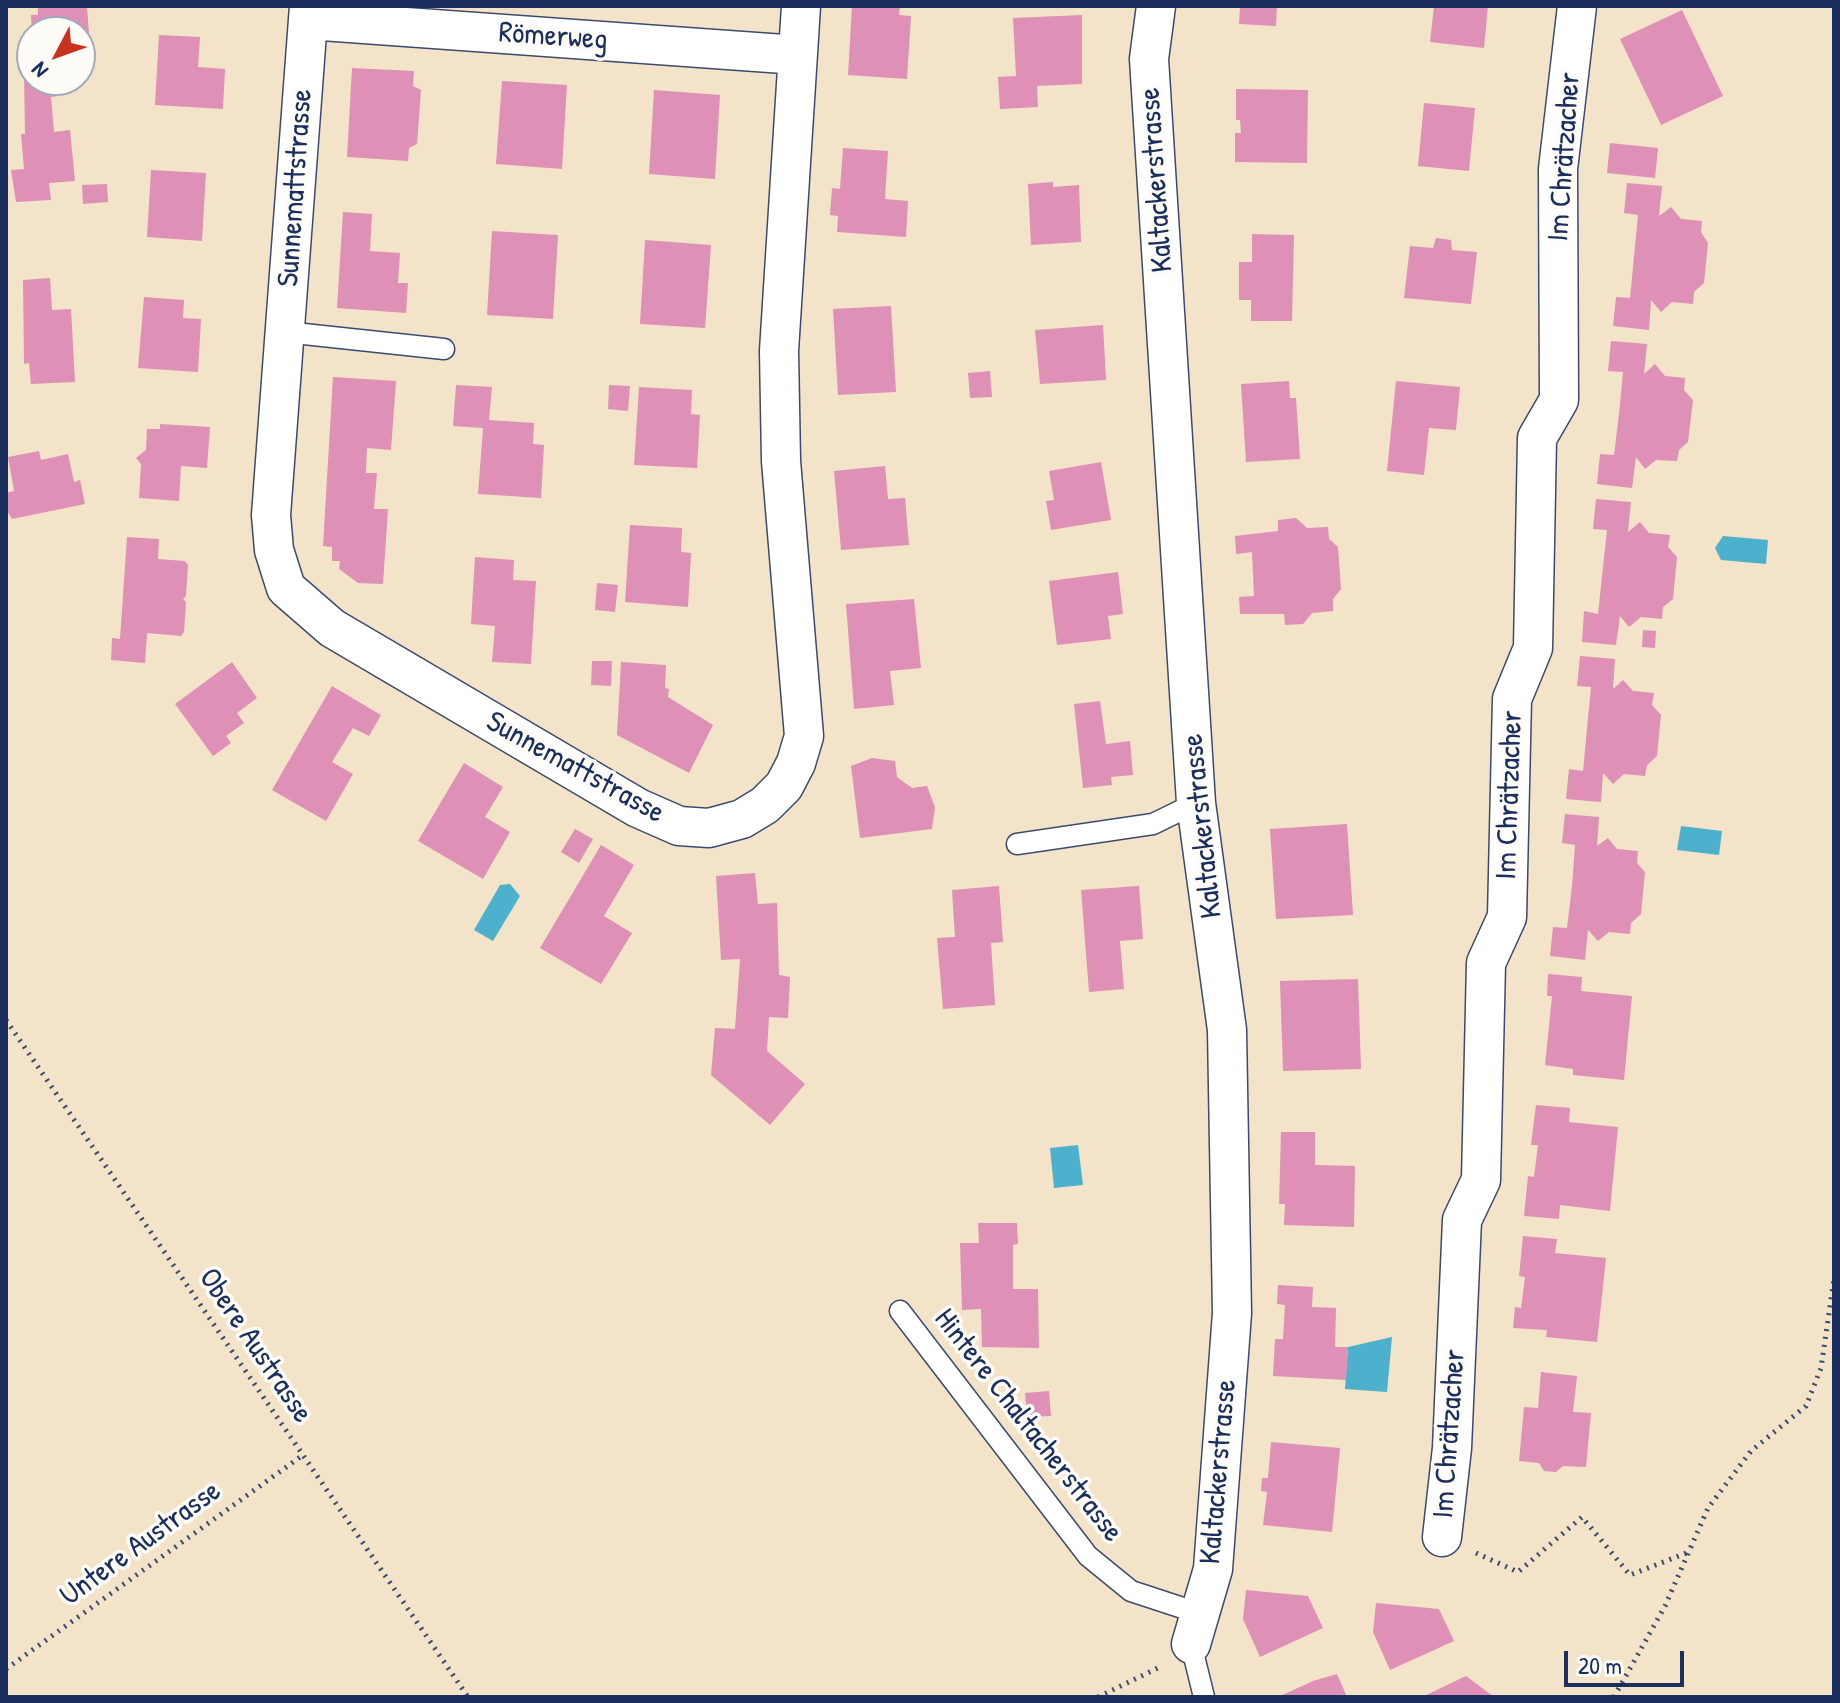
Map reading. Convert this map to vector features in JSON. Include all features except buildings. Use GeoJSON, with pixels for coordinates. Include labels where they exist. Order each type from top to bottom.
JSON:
{"type":"FeatureCollection","features":[{"type":"Feature","properties":{"kind":"street","name":"Sunnemattstrasse"},"geometry":{"type":"LineString","coordinates":[[309,13],[271,515],[278,562],[286,588],[332,628],[638,808],[679,826],[709,828],[742,819],[765,805],[784,786],[796,763],[804,736],[781,461],[779,351],[801,6]]}},
{"type":"Feature","properties":{"kind":"street","name":"Kaltackerstrasse"},"geometry":{"type":"LineString","coordinates":[[1156,6],[1149,59],[1196,803],[1227,1030],[1232,1313],[1213,1569],[1194,1628]]}},
{"type":"Feature","properties":{"kind":"street","name":"Im Chrätzacher"},"geometry":{"type":"LineString","coordinates":[[1442,1537],[1452,1448],[1462,1220],[1481,1180],[1486,963],[1507,917],[1512,699],[1533,648],[1537,438],[1559,400],[1558,169],[1577,6]]}},
{"type":"Feature","properties":{"kind":"street","name":"Römerweg"},"geometry":{"type":"LineString","coordinates":[[309,13],[798,55]]}},
{"type":"Feature","properties":{"kind":"lane"},"geometry":{"type":"LineString","coordinates":[[285,332],[444,349]]}},
{"type":"Feature","properties":{"kind":"lane"},"geometry":{"type":"LineString","coordinates":[[1017,844],[1153,824],[1196,803]]}},
{"type":"Feature","properties":{"kind":"lane","name":"Hintere Chaltacherstrasse"},"geometry":{"type":"LineString","coordinates":[[900,1311],[1088,1556],[1131,1591],[1194,1628]]}},
{"type":"Feature","properties":{"kind":"lane"},"geometry":{"type":"LineString","coordinates":[[1194,1628],[1204,1697]]}},
{"type":"Feature","properties":{"kind":"path","name":"Obere Austrasse"},"geometry":{"type":"LineString","coordinates":[[6,1020],[468,1697]]}},
{"type":"Feature","properties":{"kind":"path"},"geometry":{"type":"LineString","coordinates":[[1614,1697],[1665,1606],[1708,1508],[1751,1451],[1806,1406],[1821,1368],[1834,1279]]}},
{"type":"Feature","properties":{"kind":"path","name":"Untere Austrasse"},"geometry":{"type":"LineString","coordinates":[[6,1669],[303,1455]]}},
{"type":"Feature","properties":{"kind":"path"},"geometry":{"type":"LineString","coordinates":[[1442,1537],[1518,1572],[1582,1517],[1630,1575],[1689,1552]]}},
{"type":"Feature","properties":{"kind":"path"},"geometry":{"type":"LineString","coordinates":[[1098,1697],[1159,1668],[1194,1628]]}},
{"type":"Feature","properties":{"kind":"water"},"geometry":{"type":"Polygon","coordinates":[[[1723,536],[1768,540],[1766,564],[1721,560],[1715,548],[1723,536]]]}},
{"type":"Feature","properties":{"kind":"water"},"geometry":{"type":"Polygon","coordinates":[[[1681,826],[1722,831],[1719,855],[1677,850],[1681,826]]]}},
{"type":"Feature","properties":{"kind":"water"},"geometry":{"type":"Polygon","coordinates":[[[510,884],[520,896],[493,941],[474,930],[500,885],[510,884]]]}},
{"type":"Feature","properties":{"kind":"water"},"geometry":{"type":"Polygon","coordinates":[[[1078,1145],[1083,1185],[1054,1188],[1050,1148],[1078,1145]]]}},
{"type":"Feature","properties":{"kind":"water"},"geometry":{"type":"Polygon","coordinates":[[[1392,1337],[1387,1392],[1345,1389],[1348,1347],[1392,1337]]]}}]}
